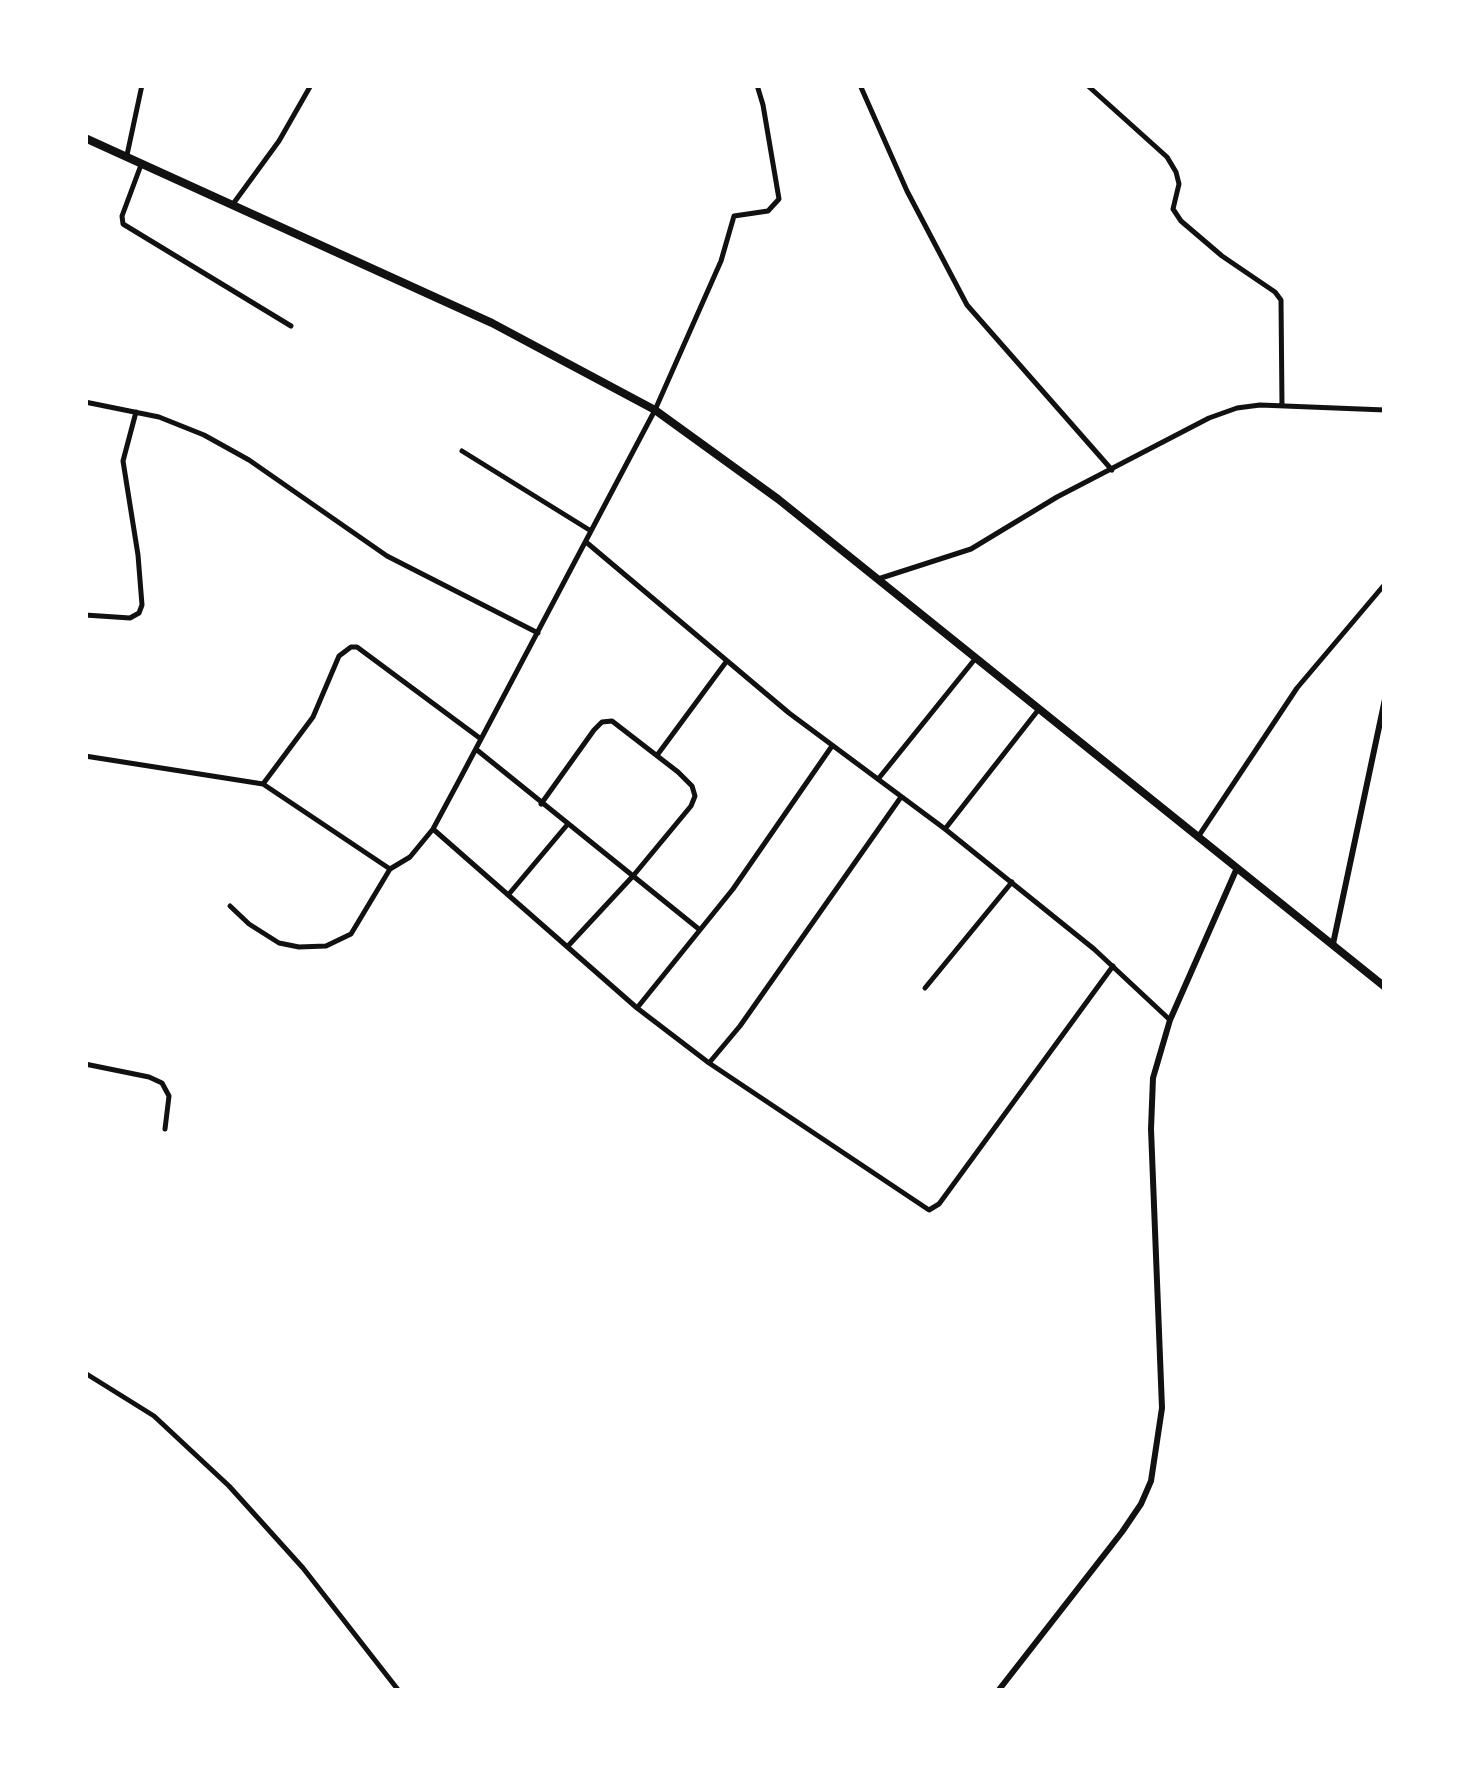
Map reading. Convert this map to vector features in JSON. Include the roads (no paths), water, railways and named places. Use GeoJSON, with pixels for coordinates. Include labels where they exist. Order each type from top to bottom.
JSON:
{"type":"FeatureCollection","features":[{"type":"Feature","properties":{"kind":"main road"},"geometry":{"type":"LineString","coordinates":[[85,138],[524,339],[656,410],[739,468],[1385,987]]}},
{"type":"Feature","properties":{"kind":"street"},"geometry":{"type":"LineString","coordinates":[[127,155],[142,85]]}},
{"type":"Feature","properties":{"kind":"street"},"geometry":{"type":"LineString","coordinates":[[233,204],[278,141],[311,85]]}},
{"type":"Feature","properties":{"kind":"street"},"geometry":{"type":"LineString","coordinates":[[230,906],[279,943],[326,946],[351,934],[390,869],[410,856],[432,828],[656,410],[721,261],[734,216],[768,211],[779,199],[764,105],[757,85]]}},
{"type":"Feature","properties":{"kind":"street"},"geometry":{"type":"LineString","coordinates":[[860,85],[908,191],[967,305],[1112,470]]}},
{"type":"Feature","properties":{"kind":"street"},"geometry":{"type":"LineString","coordinates":[[1088,85],[1167,157],[1179,184],[1173,210],[1181,221],[1281,300],[1282,406]]}},
{"type":"Feature","properties":{"kind":"street"},"geometry":{"type":"LineString","coordinates":[[142,162],[122,224],[292,326]]}},
{"type":"Feature","properties":{"kind":"street"},"geometry":{"type":"LineString","coordinates":[[85,402],[159,417],[204,434],[249,460],[387,556],[538,633]]}},
{"type":"Feature","properties":{"kind":"street"},"geometry":{"type":"LineString","coordinates":[[878,579],[970,548],[1209,418],[1237,408],[1385,410]]}},
{"type":"Feature","properties":{"kind":"street"},"geometry":{"type":"LineString","coordinates":[[85,615],[130,618],[142,605],[123,461],[136,412]]}},
{"type":"Feature","properties":{"kind":"street"},"geometry":{"type":"LineString","coordinates":[[462,451],[590,531]]}},
{"type":"Feature","properties":{"kind":"street"},"geometry":{"type":"LineString","coordinates":[[586,542],[726,662],[1012,882],[1113,966],[1170,1020]]}},
{"type":"Feature","properties":{"kind":"street"},"geometry":{"type":"LineString","coordinates":[[1198,837],[1297,688],[1385,584]]}},
{"type":"Feature","properties":{"kind":"street"},"geometry":{"type":"LineString","coordinates":[[263,784],[313,718],[339,656],[351,646],[357,646],[481,738]]}},
{"type":"Feature","properties":{"kind":"street"},"geometry":{"type":"LineString","coordinates":[[879,778],[975,659]]}},
{"type":"Feature","properties":{"kind":"street"},"geometry":{"type":"LineString","coordinates":[[658,754],[726,662]]}},
{"type":"Feature","properties":{"kind":"street"},"geometry":{"type":"LineString","coordinates":[[1333,944],[1385,699]]}},
{"type":"Feature","properties":{"kind":"street"},"geometry":{"type":"LineString","coordinates":[[945,829],[1038,709]]}},
{"type":"Feature","properties":{"kind":"street"},"geometry":{"type":"LineString","coordinates":[[541,804],[602,722],[612,721],[658,754],[692,786],[694,796],[692,806],[634,876],[568,946]]}},
{"type":"Feature","properties":{"kind":"street"},"geometry":{"type":"LineString","coordinates":[[637,1008],[758,855],[832,746]]}},
{"type":"Feature","properties":{"kind":"street"},"geometry":{"type":"LineString","coordinates":[[476,749],[700,930]]}},
{"type":"Feature","properties":{"kind":"street"},"geometry":{"type":"LineString","coordinates":[[85,756],[263,784],[390,869]]}},
{"type":"Feature","properties":{"kind":"street"},"geometry":{"type":"LineString","coordinates":[[709,1063],[740,1026],[901,797]]}},
{"type":"Feature","properties":{"kind":"street"},"geometry":{"type":"LineString","coordinates":[[509,894],[568,825]]}},
{"type":"Feature","properties":{"kind":"street"},"geometry":{"type":"LineString","coordinates":[[432,828],[637,1008],[709,1063],[929,1210],[940,1204],[1113,966]]}},
{"type":"Feature","properties":{"kind":"street"},"geometry":{"type":"LineString","coordinates":[[998,1691],[1122,1532],[1142,1504],[1151,1481],[1162,1408],[1151,1103],[1154,1078],[1170,1020],[1237,868]]}},
{"type":"Feature","properties":{"kind":"street"},"geometry":{"type":"LineString","coordinates":[[926,988],[1012,882]]}},
{"type":"Feature","properties":{"kind":"street"},"geometry":{"type":"LineString","coordinates":[[85,1064],[162,1083],[169,1096],[165,1130]]}},
{"type":"Feature","properties":{"kind":"street"},"geometry":{"type":"LineString","coordinates":[[85,1373],[154,1416],[229,1486],[303,1568],[399,1691]]}}]}
